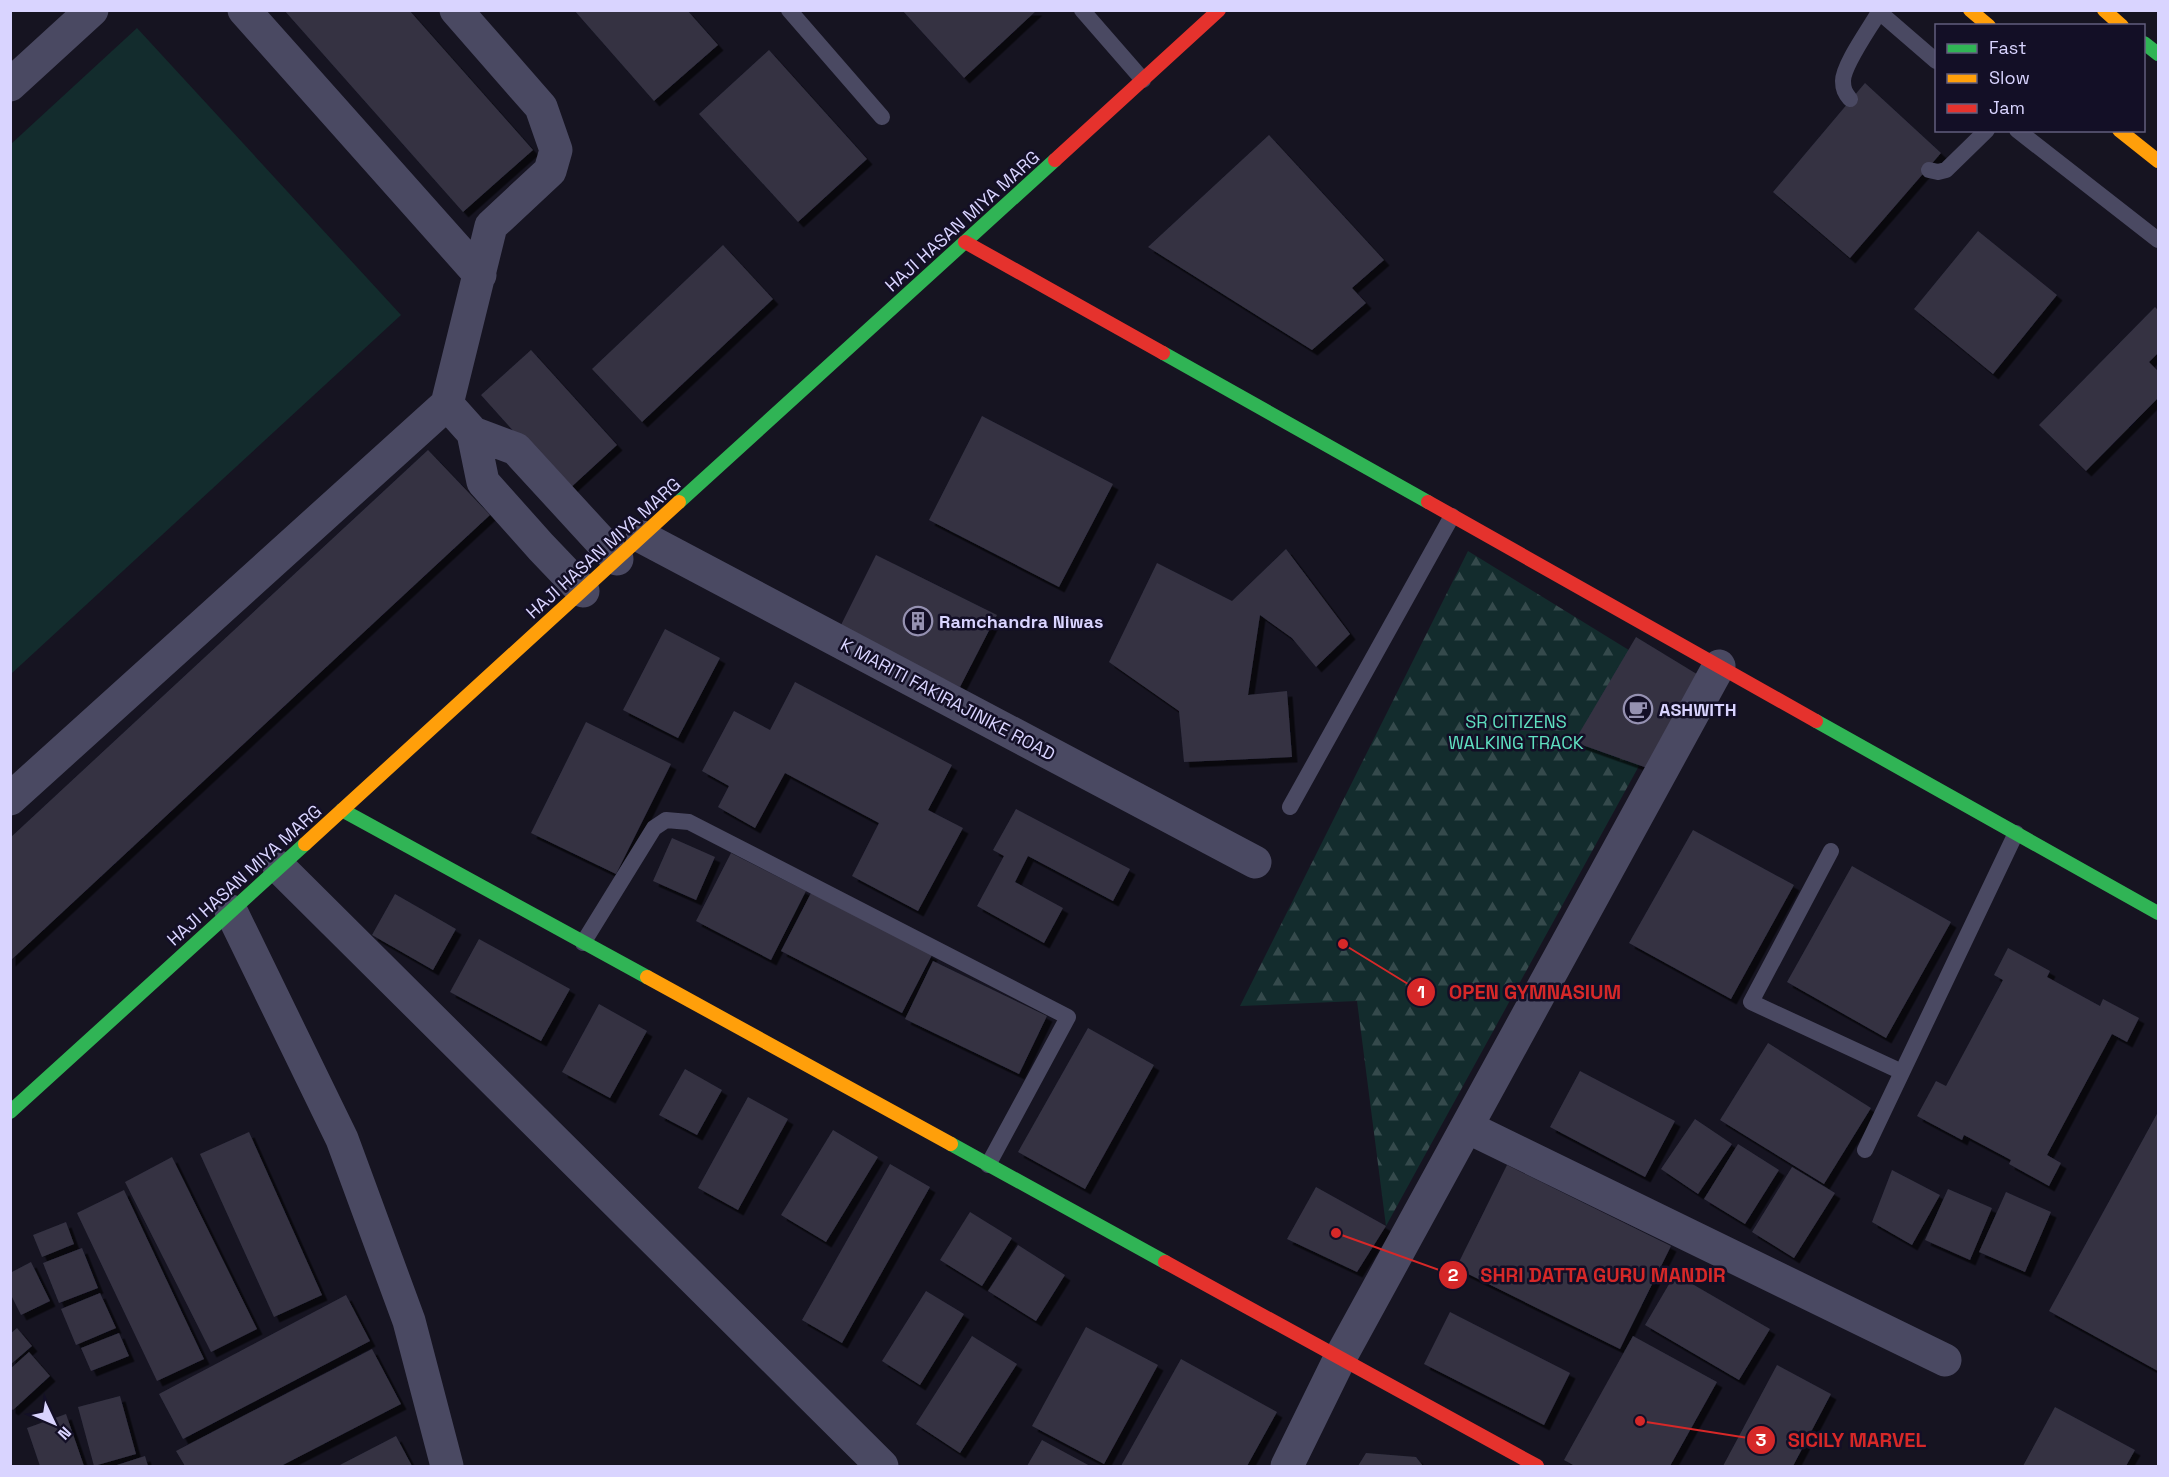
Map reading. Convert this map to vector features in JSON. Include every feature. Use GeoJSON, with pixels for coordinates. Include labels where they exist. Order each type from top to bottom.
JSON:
{"type":"FeatureCollection","features":[{"type":"Feature","properties":{"kind":"street"},"geometry":{"type":"LineString","coordinates":[[10,84],[92,10]]}},
{"type":"Feature","properties":{"kind":"street"},"geometry":{"type":"LineString","coordinates":[[244,10],[480,275]]}},
{"type":"Feature","properties":{"kind":"street"},"geometry":{"type":"LineString","coordinates":[[10,799],[447,405],[491,226],[550,171],[555,150],[541,107],[456,10]]}},
{"type":"Feature","properties":{"kind":"street","name":"HAJI HASAN MIYA MARG"},"geometry":{"type":"LineString","coordinates":[[10,1112],[1219,10]]}},
{"type":"Feature","properties":{"kind":"street"},"geometry":{"type":"LineString","coordinates":[[1970,10],[1987,24]]}},
{"type":"Feature","properties":{"kind":"street"},"geometry":{"type":"LineString","coordinates":[[2104,10],[2120,24]]}},
{"type":"Feature","properties":{"kind":"street"},"geometry":{"type":"LineString","coordinates":[[2145,44],[2158,54]]}},
{"type":"Feature","properties":{"kind":"street"},"geometry":{"type":"LineString","coordinates":[[2122,132],[2158,161]]}},
{"type":"Feature","properties":{"kind":"street"},"geometry":{"type":"LineString","coordinates":[[965,242],[2158,913]]}},
{"type":"Feature","properties":{"kind":"street"},"geometry":{"type":"LineString","coordinates":[[447,405],[473,433],[516,449],[617,559]]}},
{"type":"Feature","properties":{"kind":"street"},"geometry":{"type":"LineString","coordinates":[[473,433],[483,482],[583,591]]}},
{"type":"Feature","properties":{"kind":"street","name":"K MARITI FAKIRAJINIKE ROAD"},"geometry":{"type":"LineString","coordinates":[[642,537],[1255,862]]}},
{"type":"Feature","properties":{"kind":"street"},"geometry":{"type":"LineString","coordinates":[[1287,1467],[1340,1358],[1719,666]]}},
{"type":"Feature","properties":{"kind":"street"},"geometry":{"type":"LineString","coordinates":[[342,810],[1537,1467]]}},
{"type":"Feature","properties":{"kind":"street"},"geometry":{"type":"LineString","coordinates":[[279,867],[882,1467]]}},
{"type":"Feature","properties":{"kind":"street"},"geometry":{"type":"LineString","coordinates":[[231,911],[342,1139],[409,1321],[447,1467]]}},
{"type":"Feature","properties":{"kind":"street"},"geometry":{"type":"LineString","coordinates":[[1467,1127],[1945,1360]]}},
{"type":"Feature","properties":{"kind":"lane"},"geometry":{"type":"LineString","coordinates":[[789,10],[882,117]]}},
{"type":"Feature","properties":{"kind":"lane"},"geometry":{"type":"LineString","coordinates":[[1082,10],[1143,80]]}},
{"type":"Feature","properties":{"kind":"lane"},"geometry":{"type":"LineString","coordinates":[[1850,99],[1844,91],[1843,79],[1848,65],[1878,11],[1935,61]]}},
{"type":"Feature","properties":{"kind":"lane"},"geometry":{"type":"LineString","coordinates":[[1929,170],[1938,172],[1946,170],[1985,132]]}},
{"type":"Feature","properties":{"kind":"lane"},"geometry":{"type":"LineString","coordinates":[[2020,132],[2158,240]]}},
{"type":"Feature","properties":{"kind":"lane"},"geometry":{"type":"LineString","coordinates":[[1290,807],[1452,516]]}},
{"type":"Feature","properties":{"kind":"lane"},"geometry":{"type":"LineString","coordinates":[[583,943],[654,828],[666,820],[689,822],[1068,1017],[988,1165]]}},
{"type":"Feature","properties":{"kind":"lane"},"geometry":{"type":"LineString","coordinates":[[1865,1150],[2016,833]]}},
{"type":"Feature","properties":{"kind":"lane"},"geometry":{"type":"LineString","coordinates":[[1831,850],[1751,1002],[1902,1072]]}},
{"type":"Feature","properties":{"kind":"green space"},"geometry":{"type":"Polygon","coordinates":[[[137,28],[401,315],[11,674],[11,144],[137,28]]]}},
{"type":"Feature","properties":{"kind":"green space","name":"SR CITIZENS WALKING TRACK"},"geometry":{"type":"Polygon","coordinates":[[[1468,551],[1684,684],[1386,1226],[1357,1001],[1240,1006],[1468,551]]]}},
{"type":"Feature","properties":{"kind":"building"},"geometry":{"type":"Polygon","coordinates":[[[284,10],[409,10],[533,150],[463,212],[284,10]]]}},
{"type":"Feature","properties":{"kind":"building"},"geometry":{"type":"Polygon","coordinates":[[[574,10],[687,10],[718,45],[654,101],[574,10]]]}},
{"type":"Feature","properties":{"kind":"building"},"geometry":{"type":"Polygon","coordinates":[[[902,10],[1037,10],[964,78],[902,10]]]}},
{"type":"Feature","properties":{"kind":"building"},"geometry":{"type":"Polygon","coordinates":[[[769,50],[867,159],[798,222],[699,114],[769,50]]]}},
{"type":"Feature","properties":{"kind":"building"},"geometry":{"type":"Polygon","coordinates":[[[1865,83],[1941,153],[1850,258],[1773,192],[1865,83]]]}},
{"type":"Feature","properties":{"kind":"building"},"geometry":{"type":"Polygon","coordinates":[[[1269,135],[1384,260],[1352,288],[1366,303],[1312,350],[1148,247],[1269,135]]]}},
{"type":"Feature","properties":{"kind":"building"},"geometry":{"type":"Polygon","coordinates":[[[1978,231],[2057,295],[1993,374],[1914,309],[1978,231]]]}},
{"type":"Feature","properties":{"kind":"building"},"geometry":{"type":"Polygon","coordinates":[[[723,245],[773,299],[642,422],[592,369],[723,245]]]}},
{"type":"Feature","properties":{"kind":"building"},"geometry":{"type":"Polygon","coordinates":[[[2155,307],[2158,310],[2158,353],[2149,362],[2158,371],[2158,398],[2086,471],[2039,425],[2155,307]]]}},
{"type":"Feature","properties":{"kind":"building"},"geometry":{"type":"Polygon","coordinates":[[[531,350],[617,445],[567,491],[481,395],[531,350]]]}},
{"type":"Feature","properties":{"kind":"building"},"geometry":{"type":"Polygon","coordinates":[[[982,416],[1113,484],[1059,587],[929,520],[982,416]]]}},
{"type":"Feature","properties":{"kind":"building"},"geometry":{"type":"Polygon","coordinates":[[[428,450],[490,515],[10,961],[10,838],[428,450]]]}},
{"type":"Feature","properties":{"kind":"building"},"geometry":{"type":"Polygon","coordinates":[[[1286,549],[1350,634],[1316,667],[1292,638],[1260,615],[1248,695],[1287,691],[1292,757],[1184,762],[1179,711],[1109,662],[1157,563],[1232,601],[1286,549]]]}},
{"type":"Feature","properties":{"kind":"building","name":"Ramchandra Niwas"},"geometry":{"type":"Polygon","coordinates":[[[876,555],[997,615],[960,687],[840,627],[876,555]]]}},
{"type":"Feature","properties":{"kind":"building"},"geometry":{"type":"Polygon","coordinates":[[[665,629],[720,658],[678,738],[623,710],[665,629]]]}},
{"type":"Feature","properties":{"kind":"building","name":"ASHWITH"},"geometry":{"type":"Polygon","coordinates":[[[1636,637],[1700,676],[1650,769],[1574,742],[1636,637]]]}},
{"type":"Feature","properties":{"kind":"building"},"geometry":{"type":"Polygon","coordinates":[[[795,682],[952,765],[928,810],[963,828],[918,911],[852,876],[879,823],[785,773],[755,828],[718,807],[729,786],[702,771],[734,711],[770,730],[795,682]]]}},
{"type":"Feature","properties":{"kind":"building"},"geometry":{"type":"Polygon","coordinates":[[[586,722],[671,764],[616,874],[531,833],[586,722]]]}},
{"type":"Feature","properties":{"kind":"building"},"geometry":{"type":"Polygon","coordinates":[[[1016,809],[1130,869],[1113,901],[1028,856],[1015,882],[1063,908],[1044,943],[977,906],[1004,856],[993,850],[1016,809]]]}},
{"type":"Feature","properties":{"kind":"building"},"geometry":{"type":"Polygon","coordinates":[[[1693,830],[1794,885],[1731,999],[1629,943],[1693,830]]]}},
{"type":"Feature","properties":{"kind":"building"},"geometry":{"type":"Polygon","coordinates":[[[672,838],[715,857],[696,900],[653,881],[672,838]]]}},
{"type":"Feature","properties":{"kind":"building"},"geometry":{"type":"Polygon","coordinates":[[[731,853],[806,891],[771,960],[696,921],[731,853]]]}},
{"type":"Feature","properties":{"kind":"building"},"geometry":{"type":"Polygon","coordinates":[[[1852,866],[1951,922],[1886,1038],[1787,982],[1852,866]]]}},
{"type":"Feature","properties":{"kind":"building"},"geometry":{"type":"Polygon","coordinates":[[[811,893],[932,955],[902,1013],[781,951],[811,893]]]}},
{"type":"Feature","properties":{"kind":"building"},"geometry":{"type":"Polygon","coordinates":[[[395,894],[456,929],[433,970],[372,935],[395,894]]]}},
{"type":"Feature","properties":{"kind":"building"},"geometry":{"type":"Polygon","coordinates":[[[479,939],[570,989],[541,1041],[450,992],[479,939]]]}},
{"type":"Feature","properties":{"kind":"building"},"geometry":{"type":"Polygon","coordinates":[[[2008,948],[2050,971],[2047,977],[2100,1006],[2103,999],[2139,1018],[2127,1042],[2112,1034],[2047,1155],[2061,1163],[2049,1186],[2009,1164],[2011,1160],[1964,1135],[1962,1140],[1917,1116],[1936,1081],[1946,1086],[2003,980],[1994,975],[2008,948]]]}},
{"type":"Feature","properties":{"kind":"building"},"geometry":{"type":"Polygon","coordinates":[[[933,961],[1047,1016],[1019,1074],[905,1019],[933,961]]]}},
{"type":"Feature","properties":{"kind":"building"},"geometry":{"type":"Polygon","coordinates":[[[599,1004],[647,1031],[610,1098],[562,1072],[599,1004]]]}},
{"type":"Feature","properties":{"kind":"building"},"geometry":{"type":"Polygon","coordinates":[[[1088,1028],[1154,1065],[1085,1189],[1018,1152],[1088,1028]]]}},
{"type":"Feature","properties":{"kind":"building"},"geometry":{"type":"Polygon","coordinates":[[[1768,1043],[1871,1108],[1824,1184],[1720,1120],[1768,1043]]]}},
{"type":"Feature","properties":{"kind":"building"},"geometry":{"type":"Polygon","coordinates":[[[685,1069],[722,1090],[697,1135],[659,1115],[685,1069]]]}},
{"type":"Feature","properties":{"kind":"building"},"geometry":{"type":"Polygon","coordinates":[[[1580,1071],[1675,1121],[1645,1177],[1550,1127],[1580,1071]]]}},
{"type":"Feature","properties":{"kind":"building"},"geometry":{"type":"Polygon","coordinates":[[[748,1097],[788,1119],[738,1210],[698,1188],[748,1097]]]}},
{"type":"Feature","properties":{"kind":"building"},"geometry":{"type":"Polygon","coordinates":[[[2158,1112],[2158,1371],[2049,1311],[2158,1112]]]}},
{"type":"Feature","properties":{"kind":"building"},"geometry":{"type":"Polygon","coordinates":[[[1695,1119],[1732,1144],[1698,1194],[1661,1169],[1695,1119]]]}},
{"type":"Feature","properties":{"kind":"building"},"geometry":{"type":"Polygon","coordinates":[[[833,1130],[878,1157],[826,1242],[781,1215],[833,1130]]]}},
{"type":"Feature","properties":{"kind":"building"},"geometry":{"type":"Polygon","coordinates":[[[249,1132],[322,1295],[274,1317],[200,1154],[249,1132]]]}},
{"type":"Feature","properties":{"kind":"building"},"geometry":{"type":"Polygon","coordinates":[[[1738,1144],[1779,1170],[1745,1224],[1704,1199],[1738,1144]]]}},
{"type":"Feature","properties":{"kind":"building"},"geometry":{"type":"Polygon","coordinates":[[[172,1157],[257,1329],[211,1352],[125,1182],[172,1157]]]}},
{"type":"Feature","properties":{"kind":"building"},"geometry":{"type":"Polygon","coordinates":[[[890,1164],[930,1187],[842,1343],[802,1320],[890,1164]]]}},
{"type":"Feature","properties":{"kind":"building"},"geometry":{"type":"Polygon","coordinates":[[[1507,1165],[1671,1246],[1620,1349],[1456,1268],[1507,1165]]]}},
{"type":"Feature","properties":{"kind":"building"},"geometry":{"type":"Polygon","coordinates":[[[1792,1167],[1835,1193],[1794,1258],[1752,1232],[1792,1167]]]}},
{"type":"Feature","properties":{"kind":"building"},"geometry":{"type":"Polygon","coordinates":[[[1892,1170],[1940,1195],[1912,1245],[1872,1222],[1892,1170]]]}},
{"type":"Feature","properties":{"kind":"building"},"geometry":{"type":"Polygon","coordinates":[[[1316,1187],[1386,1226],[1357,1272],[1287,1239],[1316,1187]]]}},
{"type":"Feature","properties":{"kind":"building"},"geometry":{"type":"Polygon","coordinates":[[[1948,1189],[1992,1208],[1970,1260],[1925,1240],[1948,1189]]]}},
{"type":"Feature","properties":{"kind":"building"},"geometry":{"type":"Polygon","coordinates":[[[124,1190],[204,1359],[157,1381],[77,1213],[124,1190]]]}},
{"type":"Feature","properties":{"kind":"building"},"geometry":{"type":"Polygon","coordinates":[[[2006,1192],[2051,1212],[2025,1272],[1979,1252],[2006,1192]]]}},
{"type":"Feature","properties":{"kind":"building"},"geometry":{"type":"Polygon","coordinates":[[[970,1212],[1012,1238],[982,1286],[940,1260],[970,1212]]]}},
{"type":"Feature","properties":{"kind":"building"},"geometry":{"type":"Polygon","coordinates":[[[66,1222],[74,1244],[42,1257],[33,1235],[66,1222]]]}},
{"type":"Feature","properties":{"kind":"building"},"geometry":{"type":"Polygon","coordinates":[[[1018,1245],[1065,1275],[1036,1321],[988,1291],[1018,1245]]]}},
{"type":"Feature","properties":{"kind":"building"},"geometry":{"type":"Polygon","coordinates":[[[82,1248],[98,1288],[59,1303],[43,1263],[82,1248]]]}},
{"type":"Feature","properties":{"kind":"building"},"geometry":{"type":"Polygon","coordinates":[[[31,1262],[50,1301],[21,1315],[10,1293],[10,1273],[31,1262]]]}},
{"type":"Feature","properties":{"kind":"building"},"geometry":{"type":"Polygon","coordinates":[[[1675,1274],[1770,1329],[1739,1380],[1645,1325],[1675,1274]]]}},
{"type":"Feature","properties":{"kind":"building"},"geometry":{"type":"Polygon","coordinates":[[[926,1291],[964,1314],[920,1385],[882,1361],[926,1291]]]}},
{"type":"Feature","properties":{"kind":"building"},"geometry":{"type":"Polygon","coordinates":[[[100,1293],[116,1328],[76,1345],[61,1309],[100,1293]]]}},
{"type":"Feature","properties":{"kind":"building"},"geometry":{"type":"Polygon","coordinates":[[[346,1295],[370,1341],[183,1439],[159,1394],[346,1295]]]}},
{"type":"Feature","properties":{"kind":"building"},"geometry":{"type":"Polygon","coordinates":[[[1450,1312],[1570,1373],[1544,1425],[1424,1364],[1450,1312]]]}},
{"type":"Feature","properties":{"kind":"building"},"geometry":{"type":"Polygon","coordinates":[[[1086,1327],[1158,1365],[1104,1464],[1032,1426],[1086,1327]]]}},
{"type":"Feature","properties":{"kind":"building"},"geometry":{"type":"Polygon","coordinates":[[[17,1328],[32,1346],[10,1365],[10,1334],[17,1328]]]}},
{"type":"Feature","properties":{"kind":"building"},"geometry":{"type":"Polygon","coordinates":[[[119,1333],[129,1356],[91,1371],[81,1348],[119,1333]]]}},
{"type":"Feature","properties":{"kind":"building"},"geometry":{"type":"Polygon","coordinates":[[[972,1336],[1017,1364],[960,1453],[916,1424],[972,1336]]]}},
{"type":"Feature","properties":{"kind":"building"},"geometry":{"type":"Polygon","coordinates":[[[1633,1336],[1717,1382],[1670,1466],[1575,1466],[1564,1460],[1633,1336]]]}},
{"type":"Feature","properties":{"kind":"building"},"geometry":{"type":"Polygon","coordinates":[[[372,1349],[401,1404],[281,1466],[185,1466],[176,1451],[372,1349]]]}},
{"type":"Feature","properties":{"kind":"building"},"geometry":{"type":"Polygon","coordinates":[[[29,1352],[50,1376],[13,1410],[10,1408],[10,1369],[29,1352]]]}},
{"type":"Feature","properties":{"kind":"building"},"geometry":{"type":"Polygon","coordinates":[[[1181,1359],[1277,1412],[1247,1466],[1121,1466],[1181,1359]]]}},
{"type":"Feature","properties":{"kind":"building"},"geometry":{"type":"Polygon","coordinates":[[[1777,1365],[1831,1394],[1793,1466],[1723,1466],[1777,1365]]]}},
{"type":"Feature","properties":{"kind":"building"},"geometry":{"type":"Polygon","coordinates":[[[120,1396],[136,1454],[94,1466],[78,1407],[120,1396]]]}},
{"type":"Feature","properties":{"kind":"building"},"geometry":{"type":"Polygon","coordinates":[[[2055,1407],[2135,1450],[2126,1466],[2023,1466],[2055,1407]]]}},
{"type":"Feature","properties":{"kind":"building"},"geometry":{"type":"Polygon","coordinates":[[[66,1414],[84,1466],[40,1466],[27,1428],[66,1414]]]}},
{"type":"Feature","properties":{"kind":"building"},"geometry":{"type":"Polygon","coordinates":[[[396,1436],[412,1466],[338,1466],[396,1436]]]}},
{"type":"Feature","properties":{"kind":"building"},"geometry":{"type":"Polygon","coordinates":[[[1042,1440],[1090,1466],[1027,1466],[1042,1440]]]}},
{"type":"Feature","properties":{"kind":"building"},"geometry":{"type":"Polygon","coordinates":[[[1366,1453],[1416,1457],[1423,1466],[1358,1466],[1366,1453]]]}},
{"type":"Feature","properties":{"kind":"building"},"geometry":{"type":"Polygon","coordinates":[[[145,1456],[148,1466],[114,1466],[145,1456]]]}},
{"type":"Feature","properties":{"kind":"traffic: fast"},"geometry":{"type":"LineString","coordinates":[[2145,44],[2158,54]]}},
{"type":"Feature","properties":{"kind":"traffic: fast"},"geometry":{"type":"LineString","coordinates":[[679,502],[1055,160]]}},
{"type":"Feature","properties":{"kind":"traffic: fast"},"geometry":{"type":"LineString","coordinates":[[1163,353],[1428,502]]}},
{"type":"Feature","properties":{"kind":"traffic: fast"},"geometry":{"type":"LineString","coordinates":[[1816,721],[2158,913]]}},
{"type":"Feature","properties":{"kind":"traffic: fast"},"geometry":{"type":"LineString","coordinates":[[342,810],[647,977]]}},
{"type":"Feature","properties":{"kind":"traffic: fast"},"geometry":{"type":"LineString","coordinates":[[10,1112],[305,844]]}},
{"type":"Feature","properties":{"kind":"traffic: fast"},"geometry":{"type":"LineString","coordinates":[[951,1144],[1165,1262]]}},
{"type":"Feature","properties":{"kind":"traffic: slow"},"geometry":{"type":"LineString","coordinates":[[1970,10],[1987,24]]}},
{"type":"Feature","properties":{"kind":"traffic: slow"},"geometry":{"type":"LineString","coordinates":[[2104,10],[2120,24]]}},
{"type":"Feature","properties":{"kind":"traffic: slow"},"geometry":{"type":"LineString","coordinates":[[2122,132],[2158,161]]}},
{"type":"Feature","properties":{"kind":"traffic: slow"},"geometry":{"type":"LineString","coordinates":[[305,844],[679,502]]}},
{"type":"Feature","properties":{"kind":"traffic: slow"},"geometry":{"type":"LineString","coordinates":[[647,977],[951,1144]]}},
{"type":"Feature","properties":{"kind":"traffic: jam"},"geometry":{"type":"LineString","coordinates":[[1055,160],[1219,10]]}},
{"type":"Feature","properties":{"kind":"traffic: jam"},"geometry":{"type":"LineString","coordinates":[[965,242],[1163,353]]}},
{"type":"Feature","properties":{"kind":"traffic: jam"},"geometry":{"type":"LineString","coordinates":[[1428,502],[1816,721]]}},
{"type":"Feature","properties":{"kind":"traffic: jam"},"geometry":{"type":"LineString","coordinates":[[1165,1262],[1537,1466]]}},
{"type":"Feature","properties":{"kind":"place","name":"Ramchandra Niwas"},"geometry":{"type":"Point","coordinates":[918,621]}},
{"type":"Feature","properties":{"kind":"place","name":"ASHWITH"},"geometry":{"type":"Point","coordinates":[1638,709]}},
{"type":"Feature","properties":{"kind":"place","name":"OPEN GYMNASIUM"},"geometry":{"type":"Point","coordinates":[1343,944]}},
{"type":"Feature","properties":{"kind":"place","name":"SHRI DATTA GURU MANDIR"},"geometry":{"type":"Point","coordinates":[1336,1233]}},
{"type":"Feature","properties":{"kind":"place","name":"SICILY MARVEL"},"geometry":{"type":"Point","coordinates":[1640,1421]}}]}
